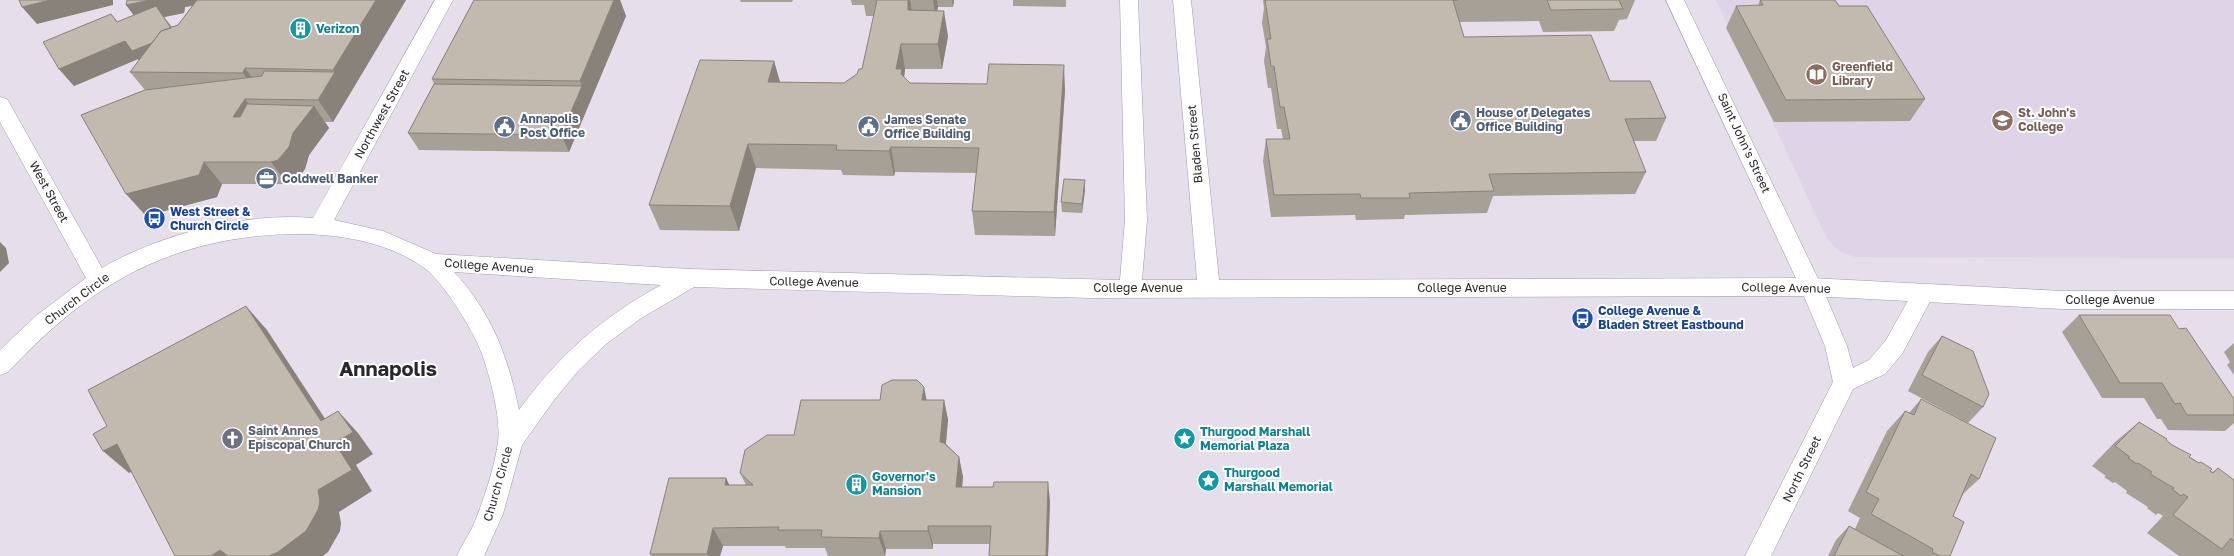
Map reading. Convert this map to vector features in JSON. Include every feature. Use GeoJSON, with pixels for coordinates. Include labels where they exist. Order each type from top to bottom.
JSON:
{"type":"FeatureCollection","features":[{"type":"Feature","properties":{"kind":"main road","name":"Northwest Street"},"geometry":{"type":"LineString","coordinates":[[319,227],[444,0]]}},
{"type":"Feature","properties":{"kind":"main road"},"geometry":{"type":"LineString","coordinates":[[1129,0],[1136,220],[1130,288]]}},
{"type":"Feature","properties":{"kind":"main road","name":"Bladen Street"},"geometry":{"type":"LineString","coordinates":[[1182,0],[1209,288]]}},
{"type":"Feature","properties":{"kind":"main road","name":"Saint John's Street"},"geometry":{"type":"LineString","coordinates":[[1675,0],[1811,287]]}},
{"type":"Feature","properties":{"kind":"main road","name":"West Street"},"geometry":{"type":"LineString","coordinates":[[0,104],[98,280]]}},
{"type":"Feature","properties":{"kind":"main road","name":"Church Circle"},"geometry":{"type":"LineString","coordinates":[[0,366],[18,346],[52,315],[98,280],[134,261],[201,237],[257,226],[319,227],[383,238],[432,262],[468,304],[489,340],[501,380],[511,441],[482,538],[470,556]]}},
{"type":"Feature","properties":{"kind":"main road","name":"College Avenue"},"geometry":{"type":"LineString","coordinates":[[432,262],[690,278],[1130,288],[1811,287],[1923,294],[2063,300],[2234,300]]}},
{"type":"Feature","properties":{"kind":"main road"},"geometry":{"type":"LineString","coordinates":[[511,441],[546,389],[576,357],[614,324],[690,278]]}},
{"type":"Feature","properties":{"kind":"main road"},"geometry":{"type":"LineString","coordinates":[[1811,287],[1836,346],[1845,382],[1877,367],[1894,347],[1923,294]]}},
{"type":"Feature","properties":{"kind":"main road","name":"North Street"},"geometry":{"type":"LineString","coordinates":[[1758,556],[1845,382]]}},
{"type":"Feature","properties":{"kind":"shaded area","name":"St. John's College"},"geometry":{"type":"Polygon","coordinates":[[[1716,0],[2234,0],[2234,258],[1855,257],[1840,252],[1827,239],[1716,0]]]}},
{"type":"Feature","properties":{"kind":"building"},"geometry":{"type":"Polygon","coordinates":[[[19,0],[50,0],[22,7],[19,0]]]}},
{"type":"Feature","properties":{"kind":"building"},"geometry":{"type":"Polygon","coordinates":[[[127,0],[150,0],[126,5],[127,0]]]}},
{"type":"Feature","properties":{"kind":"building"},"geometry":{"type":"Polygon","coordinates":[[[197,0],[376,0],[333,70],[245,68],[243,73],[130,72],[161,31],[178,25],[197,0]]]}},
{"type":"Feature","properties":{"kind":"building"},"geometry":{"type":"Polygon","coordinates":[[[474,0],[614,0],[580,81],[432,79],[474,0]]]}},
{"type":"Feature","properties":{"kind":"building"},"geometry":{"type":"Polygon","coordinates":[[[877,0],[908,0],[908,10],[944,11],[938,44],[901,44],[896,69],[902,69],[901,74],[910,83],[987,84],[989,64],[1064,65],[1054,212],[972,211],[979,148],[891,147],[889,151],[836,150],[837,145],[748,144],[730,206],[649,205],[700,60],[774,61],[768,82],[844,83],[857,74],[859,69],[862,69],[877,0]]]}},
{"type":"Feature","properties":{"kind":"building","name":"House of Delegates Office Building"},"geometry":{"type":"Polygon","coordinates":[[[1265,0],[1453,0],[1464,37],[1591,35],[1610,81],[1650,81],[1666,118],[1625,119],[1646,172],[1489,174],[1494,191],[1409,193],[1410,198],[1361,198],[1360,194],[1274,195],[1266,139],[1290,139],[1284,107],[1280,107],[1274,66],[1271,66],[1267,39],[1271,39],[1265,0]]]}},
{"type":"Feature","properties":{"kind":"building"},"geometry":{"type":"Polygon","coordinates":[[[1547,0],[1619,0],[1623,9],[1551,10],[1547,0]]]}},
{"type":"Feature","properties":{"kind":"building","name":"Greenfield Library"},"geometry":{"type":"Polygon","coordinates":[[[1760,0],[1835,0],[1839,6],[1867,6],[1925,99],[1786,100],[1736,6],[1763,5],[1760,0]]]}},
{"type":"Feature","properties":{"kind":"building"},"geometry":{"type":"Polygon","coordinates":[[[156,6],[171,28],[161,31],[152,43],[132,51],[125,41],[59,69],[43,42],[111,14],[117,22],[156,6]]]}},
{"type":"Feature","properties":{"kind":"building"},"geometry":{"type":"Polygon","coordinates":[[[264,71],[335,72],[318,100],[245,99],[233,117],[240,117],[247,104],[314,106],[293,133],[289,147],[278,160],[271,162],[204,162],[199,175],[126,194],[81,115],[145,90],[262,76],[264,71]]]}},
{"type":"Feature","properties":{"kind":"building"},"geometry":{"type":"Polygon","coordinates":[[[434,84],[582,86],[561,135],[408,133],[434,84]]]}},
{"type":"Feature","properties":{"kind":"building"},"geometry":{"type":"Polygon","coordinates":[[[1064,179],[1085,180],[1082,204],[1061,202],[1064,179]]]}},
{"type":"Feature","properties":{"kind":"building","name":"Saint Annes Episcopal Church"},"geometry":{"type":"Polygon","coordinates":[[[246,306],[321,421],[338,411],[353,432],[335,443],[352,470],[318,490],[320,502],[318,510],[306,531],[278,552],[269,556],[228,556],[220,550],[211,556],[175,556],[117,444],[103,451],[93,434],[107,426],[88,390],[246,306]]]}},
{"type":"Feature","properties":{"kind":"building"},"geometry":{"type":"Polygon","coordinates":[[[2079,315],[2170,315],[2179,329],[2186,328],[2234,399],[2234,415],[2187,415],[2180,403],[2175,404],[2162,383],[2120,383],[2079,315]]]}},
{"type":"Feature","properties":{"kind":"building"},"geometry":{"type":"Polygon","coordinates":[[[1942,336],[1973,351],[1989,394],[1983,407],[1922,375],[1942,336]]]}},
{"type":"Feature","properties":{"kind":"building","name":"Governor's Mansion"},"geometry":{"type":"Polygon","coordinates":[[[892,380],[917,380],[924,387],[922,400],[944,400],[940,442],[944,443],[959,457],[956,487],[993,487],[994,482],[1048,482],[1046,556],[989,556],[991,526],[928,526],[928,531],[880,531],[879,538],[821,537],[822,530],[778,530],[779,527],[713,528],[707,554],[650,554],[669,478],[726,478],[725,485],[753,485],[740,473],[745,450],[767,435],[794,435],[801,400],[880,400],[882,385],[892,380]]]}},
{"type":"Feature","properties":{"kind":"building"},"geometry":{"type":"Polygon","coordinates":[[[1921,399],[1996,438],[1979,479],[1971,474],[1953,516],[1964,522],[1950,556],[1940,556],[1932,552],[1933,549],[1871,514],[1879,499],[1866,492],[1905,411],[1914,415],[1921,399]]]}},
{"type":"Feature","properties":{"kind":"building"},"geometry":{"type":"Polygon","coordinates":[[[2139,422],[2167,439],[2166,440],[2172,445],[2191,455],[2189,457],[2212,469],[2210,471],[2213,473],[2218,468],[2234,480],[2234,541],[2231,538],[2222,549],[2173,515],[2188,497],[2183,494],[2181,496],[2172,489],[2174,488],[2150,474],[2152,472],[2128,458],[2130,457],[2115,446],[2139,422]]]}},
{"type":"Feature","properties":{"kind":"building"},"geometry":{"type":"Polygon","coordinates":[[[1849,526],[1903,556],[1834,556],[1849,526]]]}},
{"type":"Feature","properties":{"kind":"place","name":"Verizon"},"geometry":{"type":"Point","coordinates":[300,29]}},
{"type":"Feature","properties":{"kind":"place","name":"Greenfield Library"},"geometry":{"type":"Point","coordinates":[1816,74]}},
{"type":"Feature","properties":{"kind":"place","name":"House of Delegates Office Building"},"geometry":{"type":"Point","coordinates":[1461,120]}},
{"type":"Feature","properties":{"kind":"place","name":"St. John's College"},"geometry":{"type":"Point","coordinates":[2003,120]}},
{"type":"Feature","properties":{"kind":"place","name":"Annapolis Post Office"},"geometry":{"type":"Point","coordinates":[505,126]}},
{"type":"Feature","properties":{"kind":"place","name":"James Senate Office Building"},"geometry":{"type":"Point","coordinates":[869,127]}},
{"type":"Feature","properties":{"kind":"place","name":"Coldwell Banker"},"geometry":{"type":"Point","coordinates":[267,179]}},
{"type":"Feature","properties":{"kind":"place","name":"West Street & Church Circle"},"geometry":{"type":"Point","coordinates":[154,219]}},
{"type":"Feature","properties":{"kind":"place","name":"College Avenue & Bladen Street Eastbound"},"geometry":{"type":"Point","coordinates":[1583,318]}},
{"type":"Feature","properties":{"kind":"place","name":"Saint Annes Episcopal Church"},"geometry":{"type":"Point","coordinates":[233,438]}},
{"type":"Feature","properties":{"kind":"place","name":"Thurgood Marshall Memorial Plaza"},"geometry":{"type":"Point","coordinates":[1184,439]}},
{"type":"Feature","properties":{"kind":"place","name":"Thurgood Marshall Memorial"},"geometry":{"type":"Point","coordinates":[1209,480]}},
{"type":"Feature","properties":{"kind":"place","name":"Governor's Mansion"},"geometry":{"type":"Point","coordinates":[856,484]}},
{"type":"Feature","properties":{"kind":"district","name":"Annapolis"},"geometry":{"type":"Point","coordinates":[388,369]}}]}
